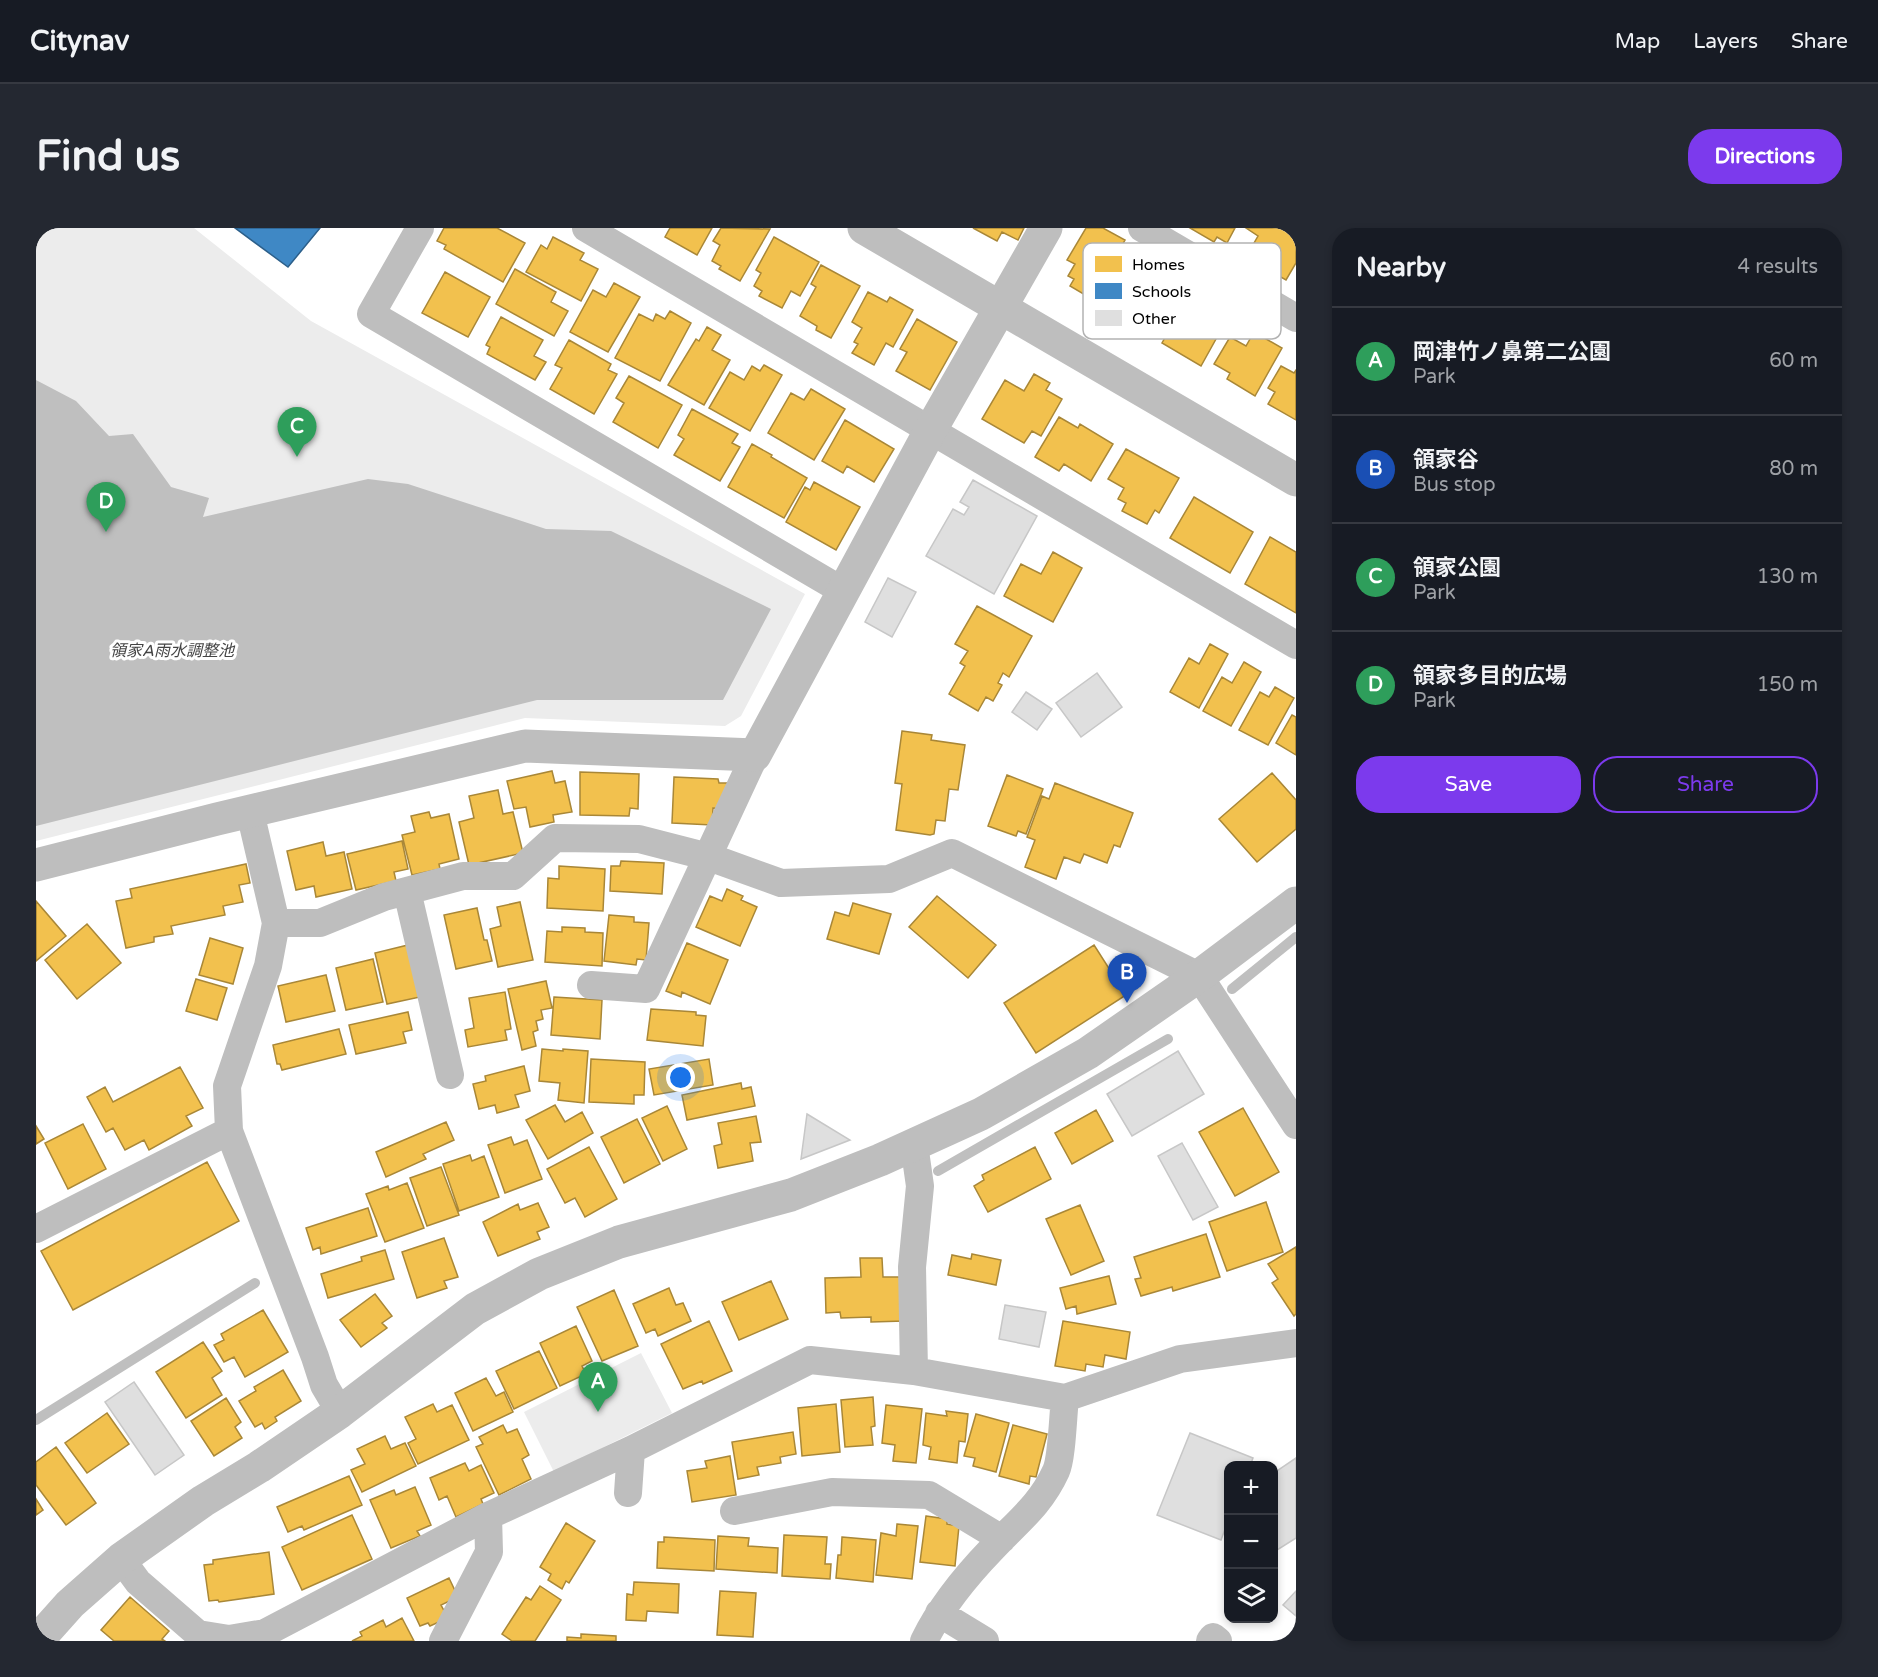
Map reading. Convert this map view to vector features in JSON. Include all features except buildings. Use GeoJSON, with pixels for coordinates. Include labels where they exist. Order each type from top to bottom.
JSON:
{"type":"FeatureCollection","features":[{"type":"Feature","properties":{"kind":"street"},"geometry":{"type":"LineString","coordinates":[[420,228],[371,314],[843,591]]}},
{"type":"Feature","properties":{"kind":"street"},"geometry":{"type":"LineString","coordinates":[[586,228],[1296,645]]}},
{"type":"Feature","properties":{"kind":"street"},"geometry":{"type":"LineString","coordinates":[[864,228],[1296,480]]}},
{"type":"Feature","properties":{"kind":"street"},"geometry":{"type":"LineString","coordinates":[[591,985],[646,989],[755,755],[930,431],[1046,228]]}},
{"type":"Feature","properties":{"kind":"street"},"geometry":{"type":"LineString","coordinates":[[1142,228],[1168,243]]}},
{"type":"Feature","properties":{"kind":"street"},"geometry":{"type":"LineString","coordinates":[[1281,309],[1296,318]]}},
{"type":"Feature","properties":{"kind":"street"},"geometry":{"type":"LineString","coordinates":[[36,866],[525,746],[755,755]]}},
{"type":"Feature","properties":{"kind":"street"},"geometry":{"type":"LineString","coordinates":[[249,812],[276,924],[268,966],[227,1086],[229,1131],[324,1385],[340,1412]]}},
{"type":"Feature","properties":{"kind":"street"},"geometry":{"type":"LineString","coordinates":[[276,924],[320,923],[384,897],[463,876],[513,876],[555,838],[639,839],[709,857],[781,883],[889,879],[952,853],[1199,976],[1296,1125]]}},
{"type":"Feature","properties":{"kind":"street"},"geometry":{"type":"LineString","coordinates":[[407,891],[450,1076]]}},
{"type":"Feature","properties":{"kind":"street"},"geometry":{"type":"LineString","coordinates":[[37,1641],[70,1605],[121,1559],[203,1501],[259,1467],[340,1412],[475,1309],[539,1274],[619,1242],[791,1195],[880,1160],[981,1114],[1088,1053],[1199,976],[1296,903]]}},
{"type":"Feature","properties":{"kind":"street"},"geometry":{"type":"LineString","coordinates":[[36,1229],[229,1131]]}},
{"type":"Feature","properties":{"kind":"street"},"geometry":{"type":"LineString","coordinates":[[914,1144],[920,1186],[912,1267],[914,1371]]}},
{"type":"Feature","properties":{"kind":"street"},"geometry":{"type":"LineString","coordinates":[[121,1559],[138,1582],[198,1634],[229,1639],[265,1633],[488,1516],[631,1450],[810,1360],[914,1371],[1065,1398],[1180,1359],[1296,1343]]}},
{"type":"Feature","properties":{"kind":"street"},"geometry":{"type":"LineString","coordinates":[[924,1641],[939,1613],[958,1587],[1038,1503],[1058,1468],[1065,1398]]}},
{"type":"Feature","properties":{"kind":"street"},"geometry":{"type":"LineString","coordinates":[[628,1493],[631,1450]]}},
{"type":"Feature","properties":{"kind":"street"},"geometry":{"type":"LineString","coordinates":[[734,1510],[832,1491],[929,1495],[1002,1539]]}},
{"type":"Feature","properties":{"kind":"street"},"geometry":{"type":"LineString","coordinates":[[443,1641],[489,1552],[488,1516]]}},
{"type":"Feature","properties":{"kind":"street"},"geometry":{"type":"LineString","coordinates":[[939,1613],[985,1641]]}},
{"type":"Feature","properties":{"kind":"street"},"geometry":{"type":"LineString","coordinates":[[1210,1641],[1213,1637],[1218,1641]]}},
{"type":"Feature","properties":{"kind":"shaded area","name":"領家A雨水調整池"},"geometry":{"type":"Polygon","coordinates":[[[36,228],[194,228],[311,321],[805,594],[741,716],[725,726],[525,718],[36,841],[36,228]]]}},
{"type":"Feature","properties":{"kind":"shaded area"},"geometry":{"type":"Polygon","coordinates":[[[641,1353],[672,1413],[554,1472],[524,1412],[641,1353]]]}},
{"type":"Feature","properties":{"kind":"water","name":"領家A雨水調整池"},"geometry":{"type":"Polygon","coordinates":[[[36,380],[76,401],[109,436],[133,434],[171,487],[209,498],[203,517],[368,479],[408,484],[546,529],[611,531],[771,609],[723,700],[537,700],[36,826],[36,380]]]}},
{"type":"Feature","properties":{"kind":"waterway"},"geometry":{"type":"LineString","coordinates":[[1232,989],[1296,937]]}},
{"type":"Feature","properties":{"kind":"waterway"},"geometry":{"type":"LineString","coordinates":[[938,1171],[1168,1039]]}},
{"type":"Feature","properties":{"kind":"waterway"},"geometry":{"type":"LineString","coordinates":[[36,1420],[255,1283]]}},
{"type":"Feature","properties":{"kind":"place","name":"領家公園"},"geometry":{"type":"Point","coordinates":[297,457]}},
{"type":"Feature","properties":{"kind":"place","name":"領家多目的広場"},"geometry":{"type":"Point","coordinates":[106,532]}},
{"type":"Feature","properties":{"kind":"place","name":"領家谷"},"geometry":{"type":"Point","coordinates":[1127,1003]}},
{"type":"Feature","properties":{"kind":"place","name":"岡津竹ノ鼻第二公園"},"geometry":{"type":"Point","coordinates":[598,1412]}}]}
